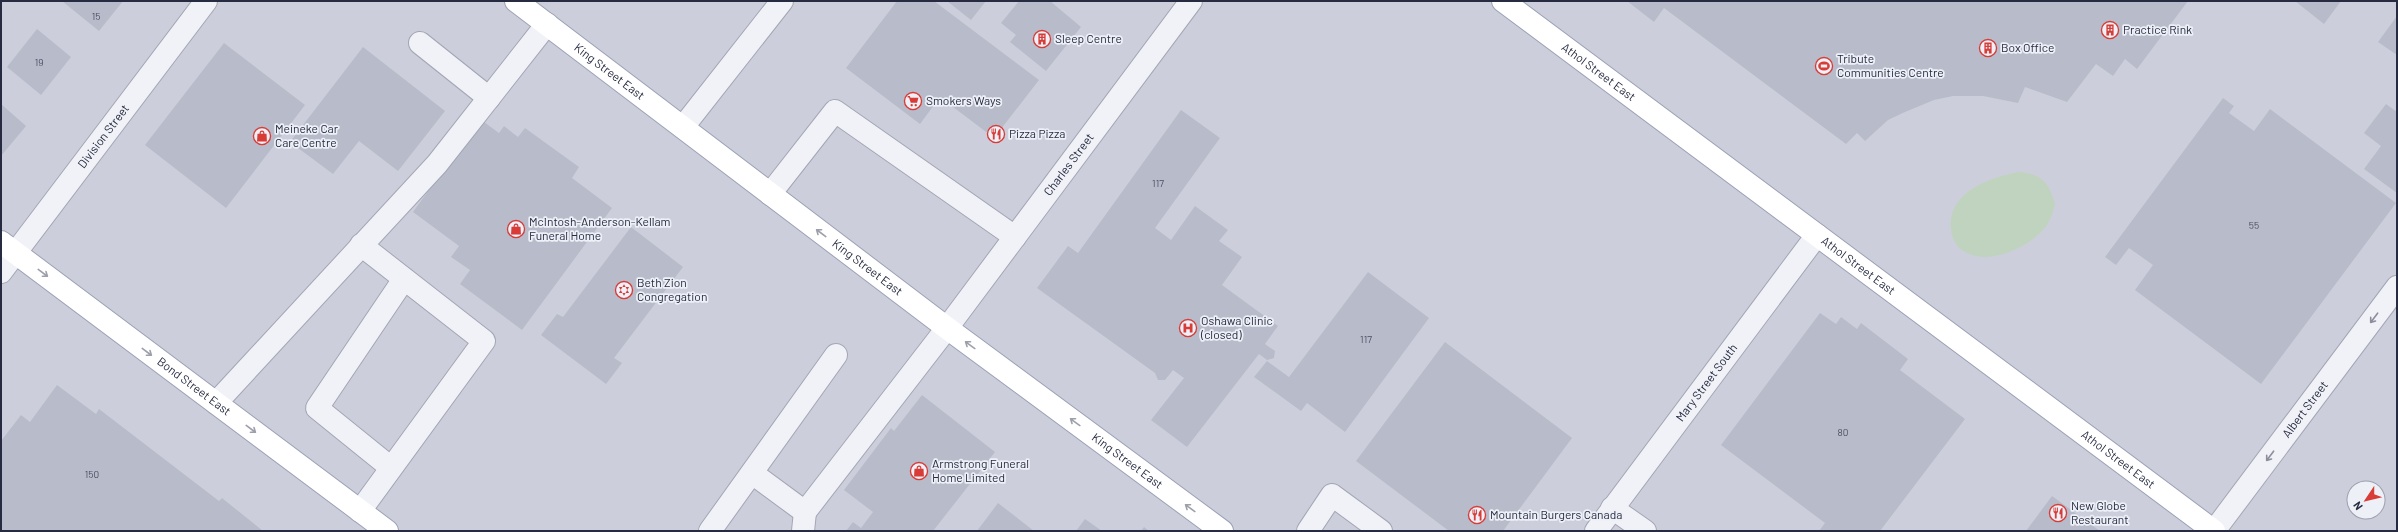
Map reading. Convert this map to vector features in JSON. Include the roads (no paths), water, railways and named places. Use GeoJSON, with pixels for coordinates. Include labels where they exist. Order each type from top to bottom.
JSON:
{"type":"FeatureCollection","features":[{"type":"Feature","properties":{"kind":"main road","name":"King Street East"},"geometry":{"type":"LineString","coordinates":[[516,1],[947,328],[1222,531]]}},
{"type":"Feature","properties":{"kind":"main road","name":"Athol Street East"},"geometry":{"type":"LineString","coordinates":[[1503,1],[2214,531]]}},
{"type":"Feature","properties":{"kind":"main road","name":"Bond Street East"},"geometry":{"type":"LineString","coordinates":[[8,247],[387,531]]}},
{"type":"Feature","properties":{"kind":"street","name":"Division Street"},"geometry":{"type":"LineString","coordinates":[[1,272],[8,247],[206,1]]}},
{"type":"Feature","properties":{"kind":"street"},"geometry":{"type":"LineString","coordinates":[[683,127],[782,1]]}},
{"type":"Feature","properties":{"kind":"street","name":"Charles Street"},"geometry":{"type":"LineString","coordinates":[[804,522],[1191,1]]}},
{"type":"Feature","properties":{"kind":"street"},"geometry":{"type":"LineString","coordinates":[[216,404],[437,164],[547,24]]}},
{"type":"Feature","properties":{"kind":"street"},"geometry":{"type":"LineString","coordinates":[[420,43],[489,98]]}},
{"type":"Feature","properties":{"kind":"street"},"geometry":{"type":"LineString","coordinates":[[770,194],[836,111],[1015,237]]}},
{"type":"Feature","properties":{"kind":"street","name":"Mary Street South"},"geometry":{"type":"LineString","coordinates":[[1596,531],[1817,235]]}},
{"type":"Feature","properties":{"kind":"street"},"geometry":{"type":"LineString","coordinates":[[360,511],[484,341],[361,245]]}},
{"type":"Feature","properties":{"kind":"street"},"geometry":{"type":"LineString","coordinates":[[390,468],[317,408],[404,279]]}},
{"type":"Feature","properties":{"kind":"street","name":"Albert Street"},"geometry":{"type":"LineString","coordinates":[[2214,531],[2397,287]]}},
{"type":"Feature","properties":{"kind":"street"},"geometry":{"type":"LineString","coordinates":[[710,531],[836,355]]}},
{"type":"Feature","properties":{"kind":"street"},"geometry":{"type":"LineString","coordinates":[[752,473],[804,522]]}},
{"type":"Feature","properties":{"kind":"street"},"geometry":{"type":"LineString","coordinates":[[1308,531],[1332,495],[1381,531]]}},
{"type":"Feature","properties":{"kind":"street"},"geometry":{"type":"LineString","coordinates":[[1612,508],[1645,531]]}},
{"type":"Feature","properties":{"kind":"place","name":"Practice Rink"},"geometry":{"type":"Point","coordinates":[2110,30]}},
{"type":"Feature","properties":{"kind":"place","name":"Sleep Centre"},"geometry":{"type":"Point","coordinates":[1042,39]}},
{"type":"Feature","properties":{"kind":"place","name":"Box Office"},"geometry":{"type":"Point","coordinates":[1988,48]}},
{"type":"Feature","properties":{"kind":"place","name":"Tribute Communities Centre"},"geometry":{"type":"Point","coordinates":[1824,66]}},
{"type":"Feature","properties":{"kind":"place","name":"Smokers Ways"},"geometry":{"type":"Point","coordinates":[913,101]}},
{"type":"Feature","properties":{"kind":"place","name":"Pizza Pizza"},"geometry":{"type":"Point","coordinates":[996,134]}},
{"type":"Feature","properties":{"kind":"place","name":"Meineke Car Care Centre"},"geometry":{"type":"Point","coordinates":[262,136]}},
{"type":"Feature","properties":{"kind":"place","name":"McIntosh-Anderson-Kellam Funeral Home"},"geometry":{"type":"Point","coordinates":[516,229]}},
{"type":"Feature","properties":{"kind":"place","name":"Beth Zion Congregation"},"geometry":{"type":"Point","coordinates":[624,290]}},
{"type":"Feature","properties":{"kind":"place","name":"Oshawa Clinic (closed)"},"geometry":{"type":"Point","coordinates":[1188,328]}},
{"type":"Feature","properties":{"kind":"place","name":"Armstrong Funeral Home Limited"},"geometry":{"type":"Point","coordinates":[919,471]}},
{"type":"Feature","properties":{"kind":"place","name":"New Globe Restaurant"},"geometry":{"type":"Point","coordinates":[2058,513]}},
{"type":"Feature","properties":{"kind":"place","name":"Mountain Burgers Canada"},"geometry":{"type":"Point","coordinates":[1477,515]}}]}
